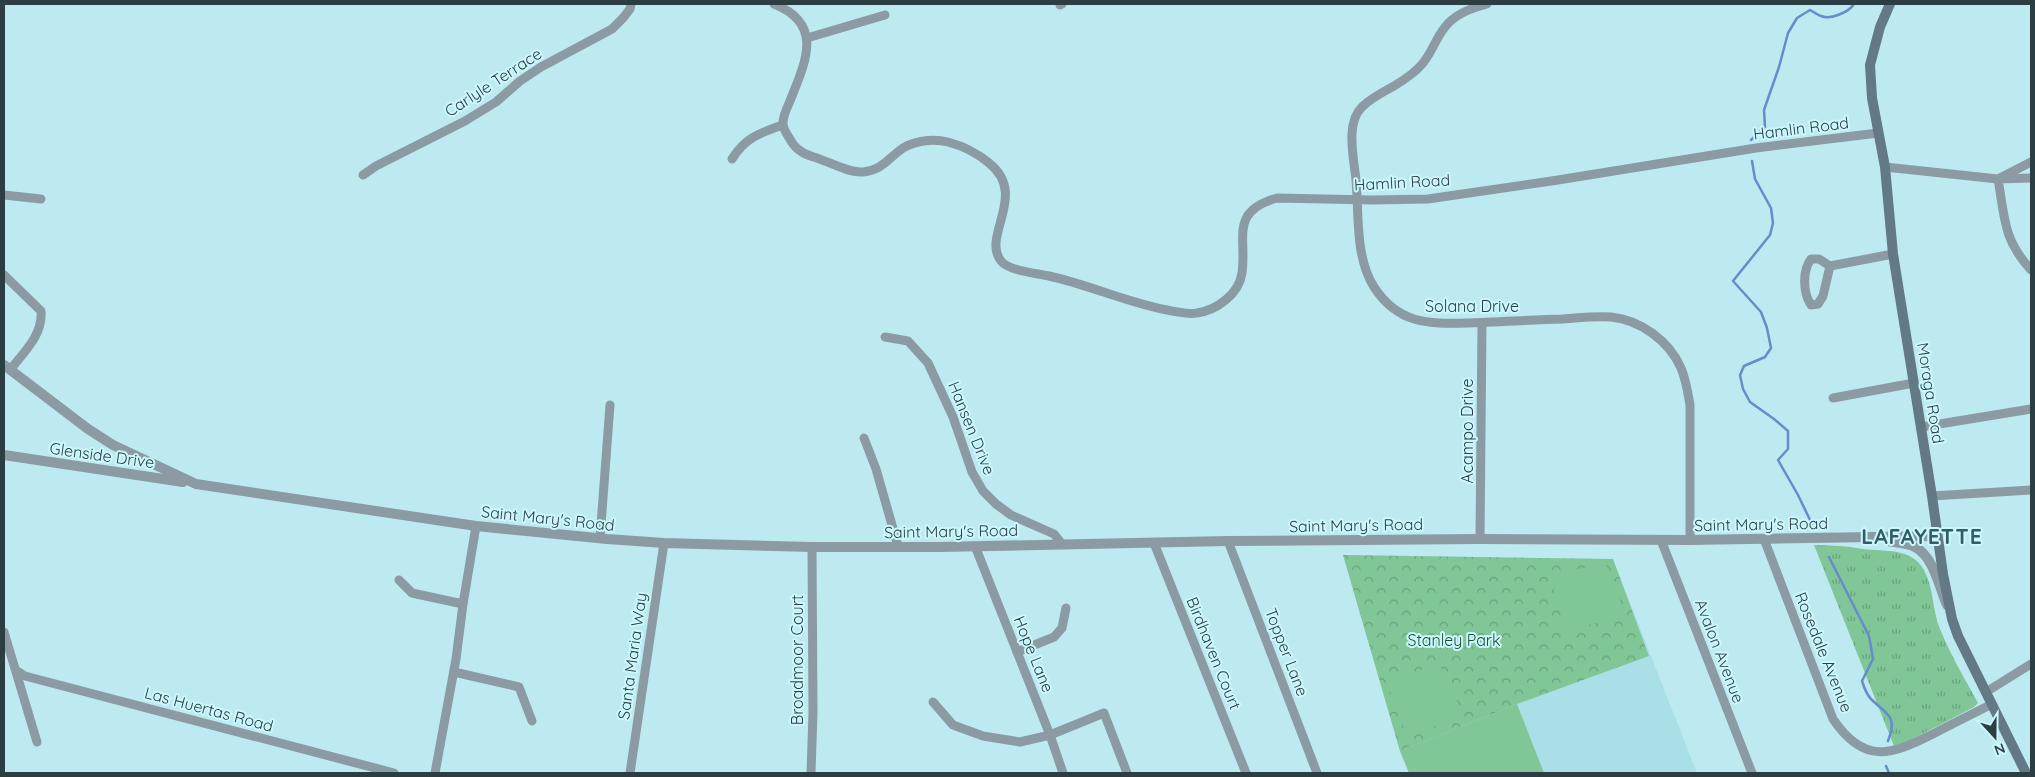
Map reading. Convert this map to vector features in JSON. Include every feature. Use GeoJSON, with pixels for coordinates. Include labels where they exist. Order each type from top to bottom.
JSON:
{"type":"FeatureCollection","features":[{"type":"Feature","properties":{"kind":"main road","name":"Moraga Road"},"geometry":{"type":"LineString","coordinates":[[1890,4],[1880,27],[1870,65],[1872,98],[1885,167],[1894,254],[1937,536],[1952,618],[1958,636],[2026,773]]}},
{"type":"Feature","properties":{"kind":"street","name":"Carlyle Terrace"},"geometry":{"type":"LineString","coordinates":[[363,175],[376,166],[465,121],[496,102],[520,81],[534,72],[612,29],[630,9],[631,4]]}},
{"type":"Feature","properties":{"kind":"street"},"geometry":{"type":"LineString","coordinates":[[732,159],[740,147],[751,138],[783,125],[787,109],[807,60],[808,38],[796,18],[774,4]]}},
{"type":"Feature","properties":{"kind":"street","name":"Solana Drive"},"geometry":{"type":"LineString","coordinates":[[1487,4],[1466,11],[1452,21],[1445,27],[1424,63],[1408,77],[1361,107],[1355,116],[1353,140],[1361,249],[1366,270],[1374,287],[1387,302],[1399,313],[1422,322],[1482,323],[1608,317],[1635,323],[1653,334],[1669,348],[1681,368],[1690,405],[1690,540]]}},
{"type":"Feature","properties":{"kind":"street"},"geometry":{"type":"LineString","coordinates":[[808,38],[885,15]]}},
{"type":"Feature","properties":{"kind":"street","name":"Hamlin Road"},"geometry":{"type":"LineString","coordinates":[[783,125],[796,149],[807,155],[852,171],[863,172],[882,167],[900,150],[914,143],[924,141],[946,142],[966,148],[998,170],[1004,180],[1006,202],[996,244],[997,255],[1006,267],[1068,280],[1149,307],[1194,314],[1209,311],[1221,304],[1237,284],[1242,272],[1241,236],[1249,213],[1264,201],[1277,198],[1428,199],[1756,148],[1878,133]]}},
{"type":"Feature","properties":{"kind":"street"},"geometry":{"type":"LineString","coordinates":[[1998,179],[2031,162]]}},
{"type":"Feature","properties":{"kind":"street"},"geometry":{"type":"LineString","coordinates":[[1885,167],[1998,179],[2031,178]]}},
{"type":"Feature","properties":{"kind":"street"},"geometry":{"type":"LineString","coordinates":[[1998,179],[2007,234],[2015,250],[2031,270]]}},
{"type":"Feature","properties":{"kind":"street"},"geometry":{"type":"LineString","coordinates":[[4,195],[41,199]]}},
{"type":"Feature","properties":{"kind":"street"},"geometry":{"type":"LineString","coordinates":[[1830,266],[1823,296],[1818,304],[1810,305],[1806,298],[1806,266],[1811,260],[1819,258],[1830,266],[1894,254]]}},
{"type":"Feature","properties":{"kind":"street"},"geometry":{"type":"LineString","coordinates":[[4,275],[40,311],[41,318],[39,330],[7,367]]}},
{"type":"Feature","properties":{"kind":"street","name":"Acampo Drive"},"geometry":{"type":"LineString","coordinates":[[1480,539],[1482,323]]}},
{"type":"Feature","properties":{"kind":"street","name":"Hansen Drive"},"geometry":{"type":"LineString","coordinates":[[884,337],[908,342],[928,363],[953,417],[972,472],[983,491],[1011,515],[1054,534],[1062,544]]}},
{"type":"Feature","properties":{"kind":"street","name":"Saint Mary's Road"},"geometry":{"type":"LineString","coordinates":[[7,367],[112,445],[196,484],[476,526],[600,538],[664,543],[812,547],[1228,541],[1690,540],[1937,536]]}},
{"type":"Feature","properties":{"kind":"street"},"geometry":{"type":"LineString","coordinates":[[1833,398],[1914,383]]}},
{"type":"Feature","properties":{"kind":"street"},"geometry":{"type":"LineString","coordinates":[[600,538],[610,405]]}},
{"type":"Feature","properties":{"kind":"street"},"geometry":{"type":"LineString","coordinates":[[1921,427],[2031,409]]}},
{"type":"Feature","properties":{"kind":"street"},"geometry":{"type":"LineString","coordinates":[[864,438],[876,469],[898,546]]}},
{"type":"Feature","properties":{"kind":"street","name":"Glenside Drive"},"geometry":{"type":"LineString","coordinates":[[4,455],[196,484]]}},
{"type":"Feature","properties":{"kind":"street"},"geometry":{"type":"LineString","coordinates":[[1932,496],[2031,490]]}},
{"type":"Feature","properties":{"kind":"street"},"geometry":{"type":"LineString","coordinates":[[435,773],[454,672],[476,526]]}},
{"type":"Feature","properties":{"kind":"street"},"geometry":{"type":"LineString","coordinates":[[1864,536],[1914,547],[1924,554],[1933,570],[1952,618]]}},
{"type":"Feature","properties":{"kind":"street","name":"Rosedale Avenue"},"geometry":{"type":"LineString","coordinates":[[1764,539],[1833,719],[1841,731],[1852,741],[1870,750],[1889,752],[1907,747],[1992,704]]}},
{"type":"Feature","properties":{"kind":"street","name":"Avalon Avenue"},"geometry":{"type":"LineString","coordinates":[[1661,540],[1752,773]]}},
{"type":"Feature","properties":{"kind":"street","name":"Topper Lane"},"geometry":{"type":"LineString","coordinates":[[1228,541],[1317,773]]}},
{"type":"Feature","properties":{"kind":"street","name":"Santa Maria Way"},"geometry":{"type":"LineString","coordinates":[[630,773],[664,543]]}},
{"type":"Feature","properties":{"kind":"street","name":"Birdhaven Court"},"geometry":{"type":"LineString","coordinates":[[1154,543],[1246,773]]}},
{"type":"Feature","properties":{"kind":"street","name":"Hope Lane"},"geometry":{"type":"LineString","coordinates":[[975,546],[1050,734],[1063,773]]}},
{"type":"Feature","properties":{"kind":"street","name":"Broadmoor Court"},"geometry":{"type":"LineString","coordinates":[[811,773],[813,713],[812,547]]}},
{"type":"Feature","properties":{"kind":"street"},"geometry":{"type":"LineString","coordinates":[[399,580],[412,593],[463,604]]}},
{"type":"Feature","properties":{"kind":"street"},"geometry":{"type":"LineString","coordinates":[[1017,652],[1054,637],[1062,628],[1066,608]]}},
{"type":"Feature","properties":{"kind":"street"},"geometry":{"type":"LineString","coordinates":[[4,632],[17,671],[20,691],[38,742]]}},
{"type":"Feature","properties":{"kind":"street"},"geometry":{"type":"LineString","coordinates":[[1986,692],[2031,664]]}},
{"type":"Feature","properties":{"kind":"street","name":"Las Huertas Road"},"geometry":{"type":"LineString","coordinates":[[17,671],[34,678],[394,773]]}},
{"type":"Feature","properties":{"kind":"street"},"geometry":{"type":"LineString","coordinates":[[454,672],[519,687],[532,720]]}},
{"type":"Feature","properties":{"kind":"street"},"geometry":{"type":"LineString","coordinates":[[933,702],[953,725],[983,736],[1020,742],[1050,734],[1104,713],[1127,773]]}},
{"type":"Feature","properties":{"kind":"shaded area","name":"Stanley Park"},"geometry":{"type":"Polygon","coordinates":[[[1343,555],[1613,559],[1697,773],[1409,773],[1400,751],[1343,555]]]}},
{"type":"Feature","properties":{"kind":"green space"},"geometry":{"type":"Polygon","coordinates":[[[1814,545],[1897,552],[1912,557],[1919,563],[1930,584],[1940,629],[1978,703],[1974,707],[1909,741],[1894,746],[1814,545]]]}},
{"type":"Feature","properties":{"kind":"green space","name":"Stanley Park"},"geometry":{"type":"Polygon","coordinates":[[[1343,555],[1613,559],[1649,656],[1517,704],[1400,751],[1343,555]]]}},
{"type":"Feature","properties":{"kind":"green space"},"geometry":{"type":"Polygon","coordinates":[[[1606,565],[1626,616],[1565,631],[1550,573],[1606,565]]]}},
{"type":"Feature","properties":{"kind":"green space"},"geometry":{"type":"Polygon","coordinates":[[[1440,666],[1464,716],[1407,736],[1387,683],[1425,668],[1440,666]]]}},
{"type":"Feature","properties":{"kind":"green space"},"geometry":{"type":"Polygon","coordinates":[[[1517,704],[1544,773],[1409,773],[1400,751],[1517,704]]]}},
{"type":"Feature","properties":{"kind":"waterway"},"geometry":{"type":"LineString","coordinates":[[1751,140],[1765,127],[1764,110],[1779,67],[1788,33],[1797,18],[1810,10],[1825,17],[1835,16],[1848,10],[1854,4]]}},
{"type":"Feature","properties":{"kind":"waterway"},"geometry":{"type":"LineString","coordinates":[[1752,161],[1755,179],[1771,208],[1773,223],[1770,235],[1733,281],[1761,312],[1771,348],[1765,357],[1744,366],[1740,375],[1743,389],[1750,402],[1788,431],[1788,449],[1778,460],[1812,524]]}},
{"type":"Feature","properties":{"kind":"waterway"},"geometry":{"type":"LineString","coordinates":[[1829,557],[1869,636],[1873,659],[1862,681],[1869,697],[1889,716],[1892,726],[1888,741]]}},
{"type":"Feature","properties":{"kind":"waterway"},"geometry":{"type":"LineString","coordinates":[[1886,766],[1889,773]]}},
{"type":"Feature","properties":{"kind":"district","name":"LAFAYETTE"},"geometry":{"type":"Point","coordinates":[1922,536]}}]}
